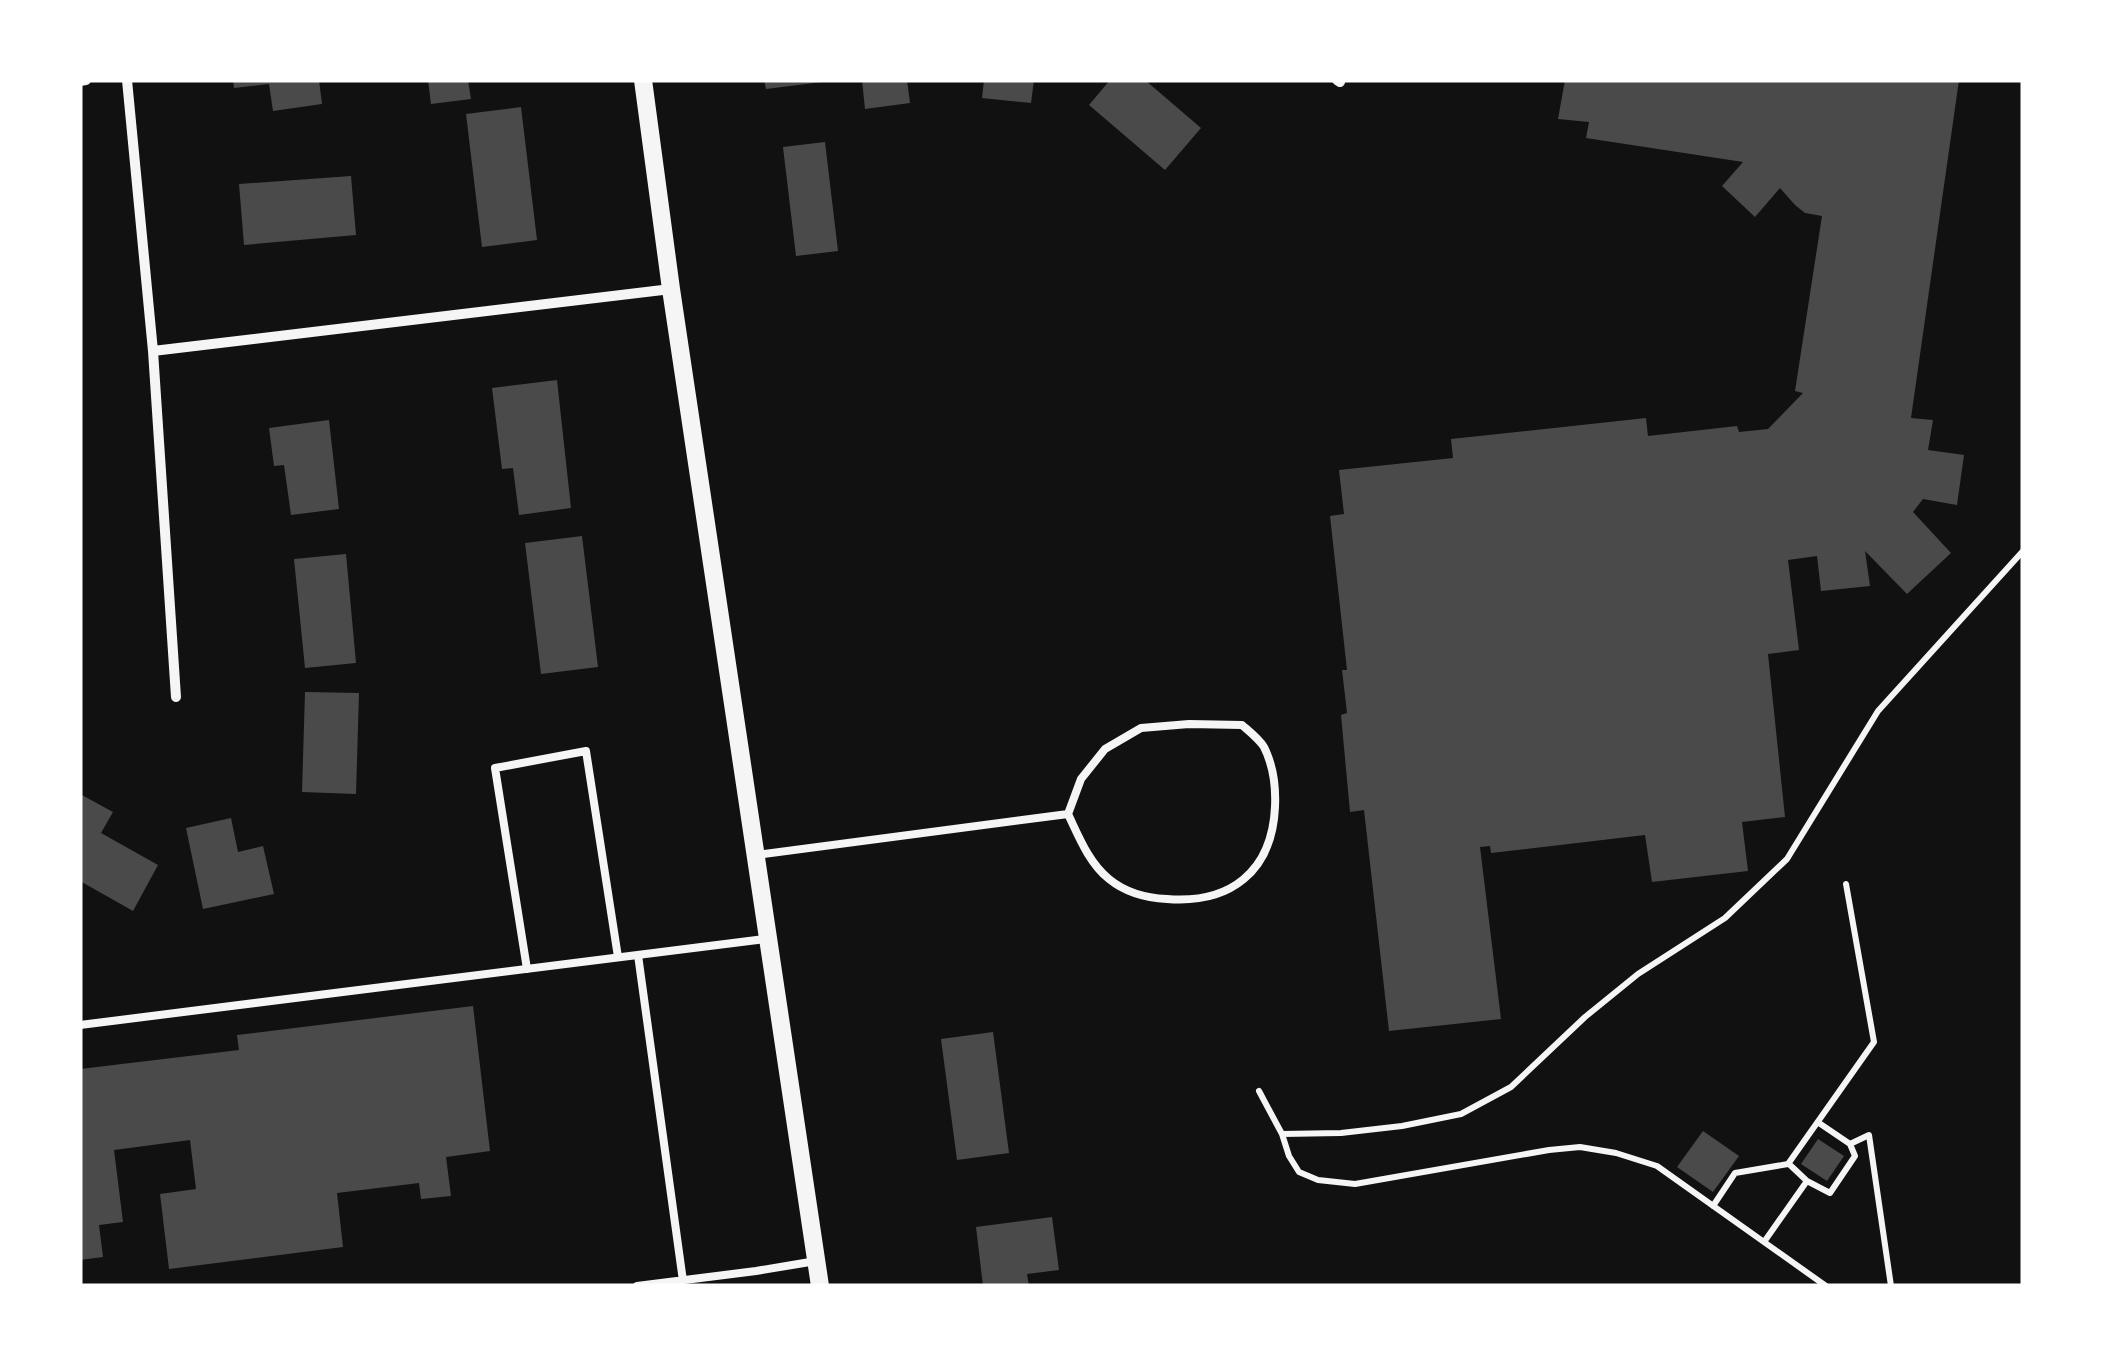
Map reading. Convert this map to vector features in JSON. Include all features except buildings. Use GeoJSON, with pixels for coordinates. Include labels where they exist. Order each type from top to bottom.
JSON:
{"type":"FeatureCollection","features":[{"type":"Feature","properties":{"kind":"street"},"geometry":{"type":"LineString","coordinates":[[128,80],[176,697]]}},
{"type":"Feature","properties":{"kind":"street"},"geometry":{"type":"LineString","coordinates":[[643,80],[820,1286]]}},
{"type":"Feature","properties":{"kind":"street"},"geometry":{"type":"LineString","coordinates":[[152,352],[671,290]]}},
{"type":"Feature","properties":{"kind":"lane"},"geometry":{"type":"LineString","coordinates":[[1242,725],[1262,744],[1276,780],[1271,840],[1257,867],[1224,893],[1191,901],[1142,897],[1109,880],[1085,850],[1068,814],[1081,779],[1105,749],[1141,728],[1242,725]]}},
{"type":"Feature","properties":{"kind":"lane"},"geometry":{"type":"LineString","coordinates":[[527,969],[496,768],[586,751],[618,957]]}},
{"type":"Feature","properties":{"kind":"lane"},"geometry":{"type":"LineString","coordinates":[[756,855],[1068,814]]}},
{"type":"Feature","properties":{"kind":"lane"},"geometry":{"type":"LineString","coordinates":[[80,1024],[768,939]]}},
{"type":"Feature","properties":{"kind":"lane"},"geometry":{"type":"LineString","coordinates":[[638,954],[683,1281]]}},
{"type":"Feature","properties":{"kind":"lane"},"geometry":{"type":"LineString","coordinates":[[636,1286],[816,1261]]}},
{"type":"Feature","properties":{"kind":"path"},"geometry":{"type":"LineString","coordinates":[[1282,1134],[1402,1126],[1461,1114],[1510,1088],[1638,974],[1725,918],[1788,859],[1878,711],[2023,551]]}},
{"type":"Feature","properties":{"kind":"path"},"geometry":{"type":"LineString","coordinates":[[1713,1206],[1736,1173],[1788,1164],[1874,1042],[1846,884]]}},
{"type":"Feature","properties":{"kind":"path"},"geometry":{"type":"LineString","coordinates":[[1259,1091],[1298,1172],[1318,1180],[1355,1184],[1479,1160],[1580,1147],[1616,1154],[1656,1166],[1826,1286]]}},
{"type":"Feature","properties":{"kind":"path"},"geometry":{"type":"LineString","coordinates":[[1788,1164],[1807,1181],[1830,1192],[1854,1156],[1850,1144],[1819,1123]]}},
{"type":"Feature","properties":{"kind":"path"},"geometry":{"type":"LineString","coordinates":[[1850,1144],[1869,1135],[1892,1286]]}},
{"type":"Feature","properties":{"kind":"path"},"geometry":{"type":"LineString","coordinates":[[1764,1242],[1807,1181]]}}]}
